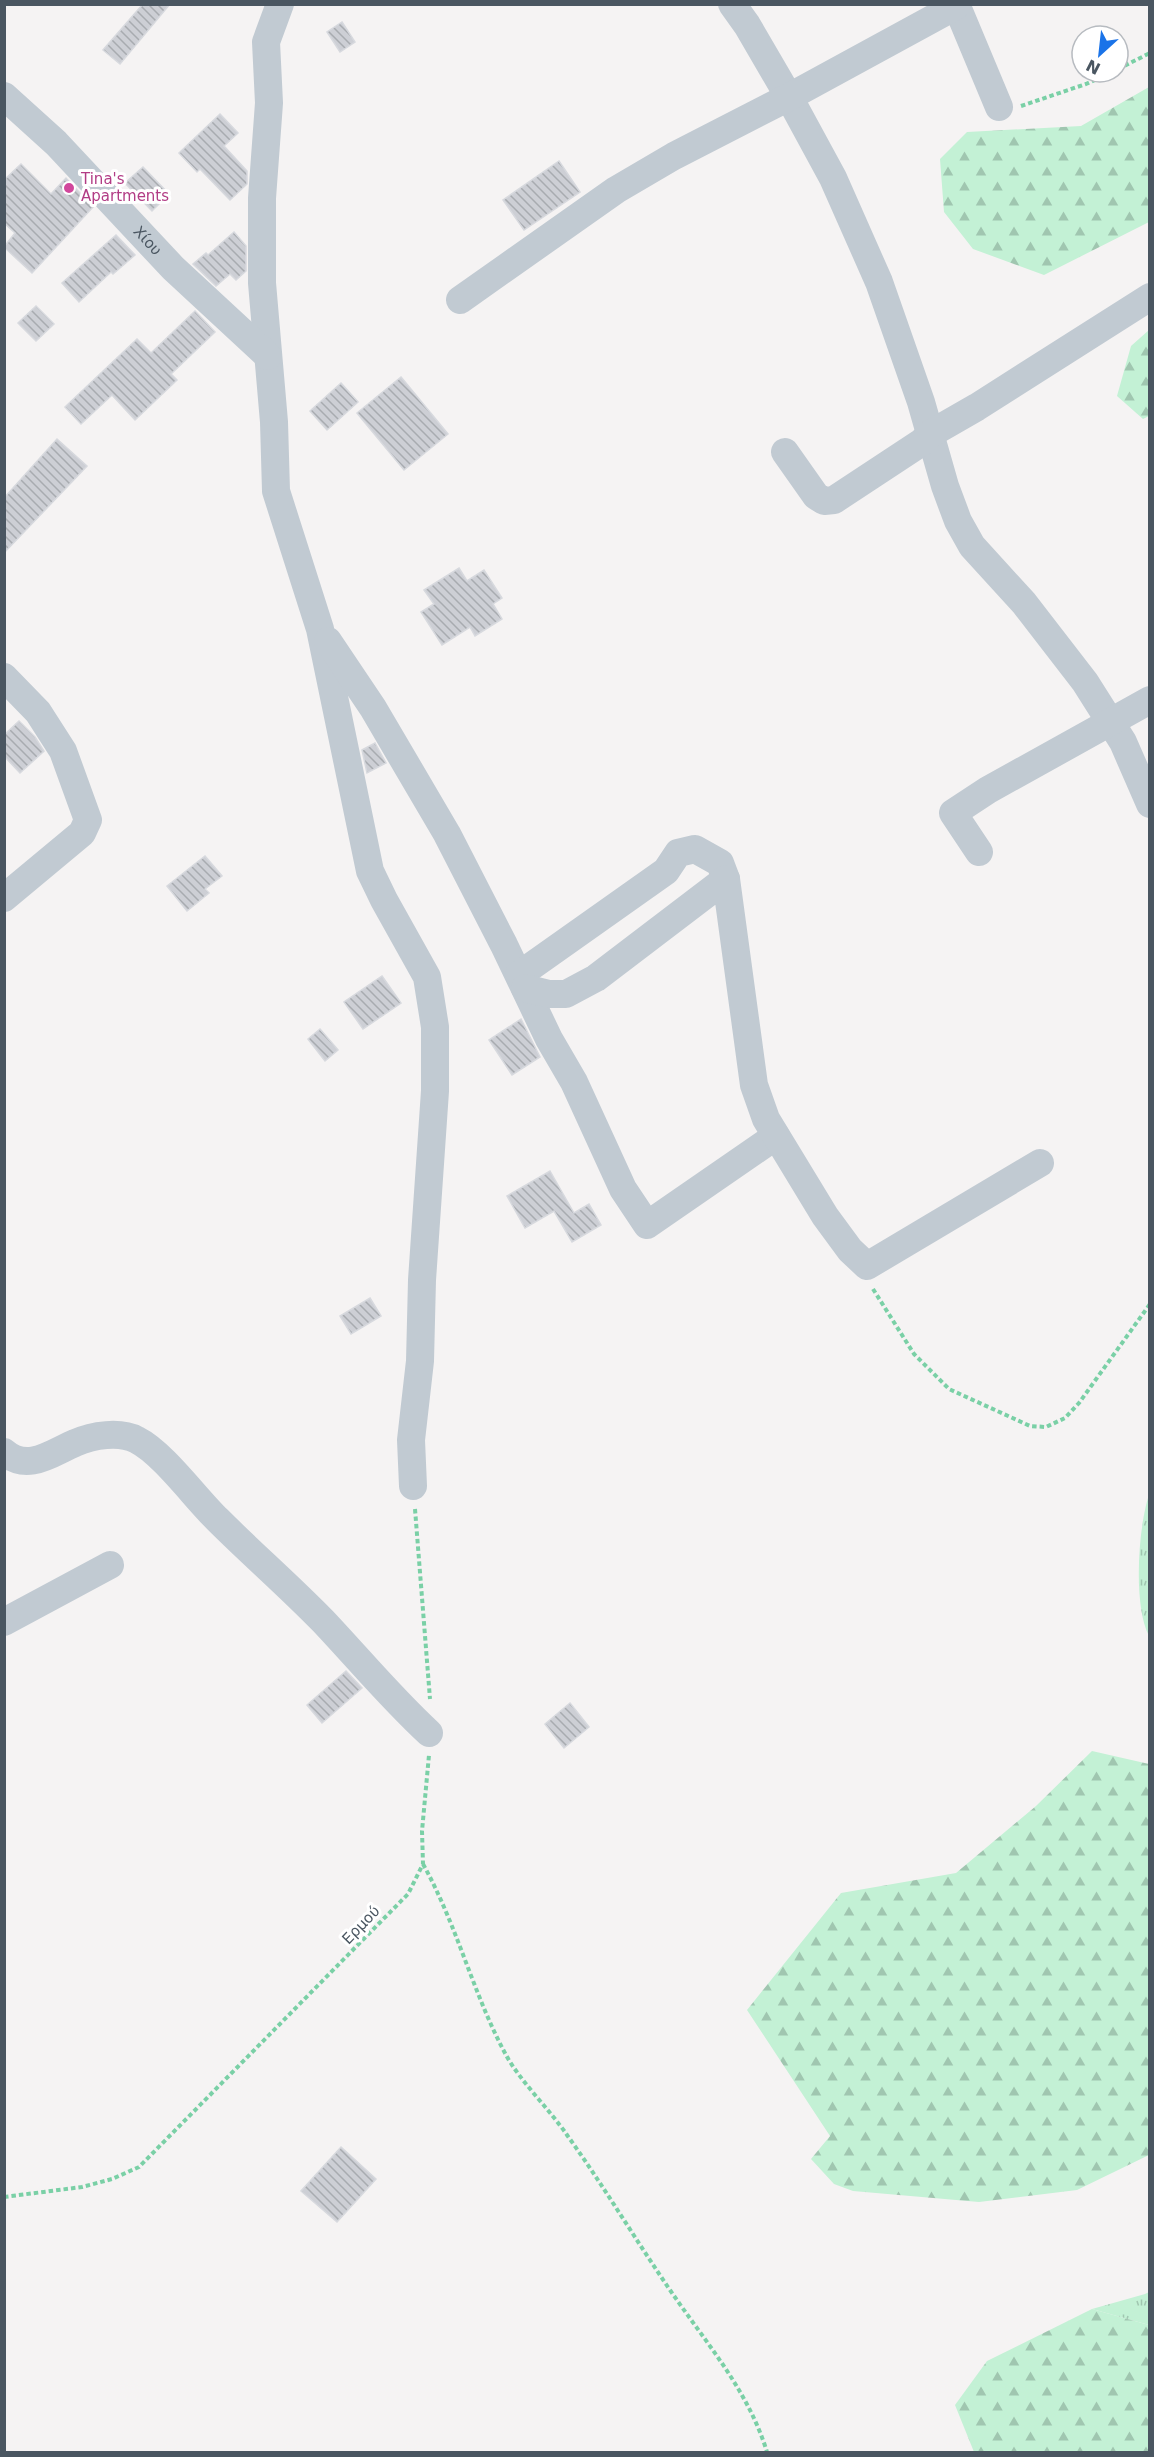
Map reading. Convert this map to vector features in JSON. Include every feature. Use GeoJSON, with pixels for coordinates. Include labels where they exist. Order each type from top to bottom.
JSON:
{"type":"FeatureCollection","features":[{"type":"Feature","properties":{"kind":"street"},"geometry":{"type":"LineString","coordinates":[[280,4],[266,42],[269,103],[262,198],[262,283],[274,422],[276,491],[320,629],[370,871],[427,977],[435,1027],[435,1091],[422,1280],[420,1362],[411,1440],[413,1486]]}},
{"type":"Feature","properties":{"kind":"street"},"geometry":{"type":"LineString","coordinates":[[732,4],[747,25],[789,97],[833,178],[879,282],[958,521],[972,546],[1024,603],[1085,682],[1124,742],[1149,804]]}},
{"type":"Feature","properties":{"kind":"street"},"geometry":{"type":"LineString","coordinates":[[460,300],[616,190],[674,156],[789,97],[956,5],[999,107]]}},
{"type":"Feature","properties":{"kind":"street","name":"Χίου"},"geometry":{"type":"LineString","coordinates":[[4,96],[56,143],[173,268],[268,356]]}},
{"type":"Feature","properties":{"kind":"street"},"geometry":{"type":"LineString","coordinates":[[785,452],[816,496],[824,501],[834,500],[922,442],[930,434],[977,407],[1149,297]]}},
{"type":"Feature","properties":{"kind":"street"},"geometry":{"type":"LineString","coordinates":[[320,629],[373,708],[447,834],[549,1039],[574,1082],[623,1189],[647,1225],[776,1136]]}},
{"type":"Feature","properties":{"kind":"street"},"geometry":{"type":"LineString","coordinates":[[4,898],[82,833],[88,820],[63,751],[38,711],[5,678]]}},
{"type":"Feature","properties":{"kind":"street"},"geometry":{"type":"LineString","coordinates":[[979,852],[953,813],[988,790],[1149,700]]}},
{"type":"Feature","properties":{"kind":"street"},"geometry":{"type":"LineString","coordinates":[[522,981],[666,871],[678,853],[695,849],[720,863],[726,879],[754,1085],[766,1119],[825,1216],[850,1250],[867,1266],[1040,1162]]}},
{"type":"Feature","properties":{"kind":"street"},"geometry":{"type":"LineString","coordinates":[[522,981],[549,994],[566,994],[596,978],[726,879]]}},
{"type":"Feature","properties":{"kind":"street"},"geometry":{"type":"LineString","coordinates":[[4,1452],[21,1460],[38,1460],[49,1457],[76,1442],[98,1436],[116,1435],[136,1439],[152,1450],[217,1519],[321,1619],[410,1715],[429,1732]]}},
{"type":"Feature","properties":{"kind":"street"},"geometry":{"type":"LineString","coordinates":[[4,1622],[110,1565]]}},
{"type":"Feature","properties":{"kind":"path"},"geometry":{"type":"LineString","coordinates":[[1130,63],[1149,53]]}},
{"type":"Feature","properties":{"kind":"path"},"geometry":{"type":"LineString","coordinates":[[999,107],[1027,106],[1086,84]]}},
{"type":"Feature","properties":{"kind":"path"},"geometry":{"type":"LineString","coordinates":[[867,1266],[873,1287],[891,1320],[914,1354],[948,1389],[1030,1426],[1046,1427],[1065,1418],[1079,1403],[1149,1304]]}},
{"type":"Feature","properties":{"kind":"path","name":"Ερμού"},"geometry":{"type":"LineString","coordinates":[[4,2197],[82,2187],[112,2180],[139,2167],[408,1894],[423,1864],[422,1832],[429,1762],[430,1700],[413,1486]]}},
{"type":"Feature","properties":{"kind":"path"},"geometry":{"type":"LineString","coordinates":[[423,1864],[445,1906],[507,2057],[566,2133],[621,2213],[669,2290],[717,2355],[748,2403],[767,2452]]}},
{"type":"Feature","properties":{"kind":"green space"},"geometry":{"type":"Polygon","coordinates":[[[1149,87],[1149,222],[1044,275],[973,249],[944,212],[940,159],[967,132],[1081,126],[1149,87]]]}},
{"type":"Feature","properties":{"kind":"green space"},"geometry":{"type":"Polygon","coordinates":[[[1149,330],[1149,416],[1143,419],[1117,396],[1131,346],[1149,330]]]}},
{"type":"Feature","properties":{"kind":"green space"},"geometry":{"type":"Polygon","coordinates":[[[1149,1495],[1150,1636],[1144,1623],[1139,1587],[1142,1526],[1149,1495]]]}},
{"type":"Feature","properties":{"kind":"green space"},"geometry":{"type":"Polygon","coordinates":[[[1092,1751],[1149,1764],[1149,2155],[1077,2190],[979,2202],[853,2191],[834,2184],[811,2159],[830,2136],[747,2010],[841,1893],[956,1873],[1036,1806],[1092,1751]]]}},
{"type":"Feature","properties":{"kind":"green space"},"geometry":{"type":"Polygon","coordinates":[[[1149,2292],[1149,2325],[1092,2309],[1145,2294],[1149,2292]]]}},
{"type":"Feature","properties":{"kind":"green space"},"geometry":{"type":"Polygon","coordinates":[[[1092,2309],[1149,2325],[1149,2452],[974,2452],[955,2405],[987,2361],[1092,2309]]]}},
{"type":"Feature","properties":{"kind":"building"},"geometry":{"type":"Polygon","coordinates":[[[143,4],[170,4],[120,64],[103,50],[143,4]]]}},
{"type":"Feature","properties":{"kind":"building"},"geometry":{"type":"Polygon","coordinates":[[[342,22],[355,42],[340,52],[327,32],[342,22]]]}},
{"type":"Feature","properties":{"kind":"building"},"geometry":{"type":"Polygon","coordinates":[[[220,114],[238,133],[224,146],[247,171],[247,184],[230,200],[200,169],[197,172],[179,153],[220,114]]]}},
{"type":"Feature","properties":{"kind":"building"},"geometry":{"type":"Polygon","coordinates":[[[559,161],[580,192],[524,230],[503,200],[559,161]]]}},
{"type":"Feature","properties":{"kind":"building"},"geometry":{"type":"Polygon","coordinates":[[[21,164],[51,194],[66,178],[93,207],[32,273],[4,247],[15,233],[4,223],[4,180],[21,164]]]}},
{"type":"Feature","properties":{"kind":"building"},"geometry":{"type":"Polygon","coordinates":[[[143,167],[169,194],[152,211],[125,183],[143,167]]]}},
{"type":"Feature","properties":{"kind":"building"},"geometry":{"type":"Polygon","coordinates":[[[234,232],[246,246],[246,271],[236,280],[230,274],[216,286],[193,264],[206,253],[208,255],[234,232]]]}},
{"type":"Feature","properties":{"kind":"building"},"geometry":{"type":"Polygon","coordinates":[[[116,235],[135,255],[113,274],[111,272],[79,302],[62,283],[116,235]]]}},
{"type":"Feature","properties":{"kind":"building"},"geometry":{"type":"Polygon","coordinates":[[[36,306],[54,324],[36,341],[18,323],[36,306]]]}},
{"type":"Feature","properties":{"kind":"building"},"geometry":{"type":"Polygon","coordinates":[[[195,311],[215,332],[171,374],[177,380],[135,420],[112,395],[81,424],[65,407],[137,339],[151,353],[195,311]]]}},
{"type":"Feature","properties":{"kind":"building"},"geometry":{"type":"Polygon","coordinates":[[[401,377],[448,434],[404,470],[357,413],[401,377]]]}},
{"type":"Feature","properties":{"kind":"building"},"geometry":{"type":"Polygon","coordinates":[[[341,383],[358,402],[327,430],[310,411],[341,383]]]}},
{"type":"Feature","properties":{"kind":"building"},"geometry":{"type":"Polygon","coordinates":[[[57,439],[87,466],[4,553],[4,498],[57,439]]]}},
{"type":"Feature","properties":{"kind":"building"},"geometry":{"type":"Polygon","coordinates":[[[459,568],[467,581],[484,570],[502,598],[493,604],[502,619],[475,636],[470,627],[442,645],[421,612],[434,604],[424,590],[459,568]]]}},
{"type":"Feature","properties":{"kind":"building"},"geometry":{"type":"Polygon","coordinates":[[[19,721],[35,737],[44,751],[20,773],[4,756],[4,735],[19,721]]]}},
{"type":"Feature","properties":{"kind":"building"},"geometry":{"type":"Polygon","coordinates":[[[375,743],[386,763],[367,773],[362,750],[375,743]]]}},
{"type":"Feature","properties":{"kind":"building"},"geometry":{"type":"Polygon","coordinates":[[[205,856],[222,876],[205,889],[209,893],[187,911],[167,886],[205,856]]]}},
{"type":"Feature","properties":{"kind":"building"},"geometry":{"type":"Polygon","coordinates":[[[382,976],[401,1003],[363,1029],[344,1002],[382,976]]]}},
{"type":"Feature","properties":{"kind":"building"},"geometry":{"type":"Polygon","coordinates":[[[521,1019],[540,1057],[512,1075],[489,1040],[521,1019]]]}},
{"type":"Feature","properties":{"kind":"building"},"geometry":{"type":"Polygon","coordinates":[[[320,1029],[338,1050],[325,1061],[308,1039],[320,1029]]]}},
{"type":"Feature","properties":{"kind":"building"},"geometry":{"type":"Polygon","coordinates":[[[550,1171],[574,1213],[589,1204],[601,1225],[572,1242],[554,1211],[525,1228],[507,1196],[550,1171]]]}},
{"type":"Feature","properties":{"kind":"building"},"geometry":{"type":"Polygon","coordinates":[[[370,1298],[381,1316],[351,1334],[340,1316],[370,1298]]]}},
{"type":"Feature","properties":{"kind":"building"},"geometry":{"type":"Polygon","coordinates":[[[346,1671],[362,1688],[322,1723],[307,1705],[346,1671]]]}},
{"type":"Feature","properties":{"kind":"building"},"geometry":{"type":"Polygon","coordinates":[[[570,1703],[589,1727],[564,1748],[545,1724],[570,1703]]]}},
{"type":"Feature","properties":{"kind":"building"},"geometry":{"type":"Polygon","coordinates":[[[341,2147],[376,2179],[337,2222],[301,2191],[341,2147]]]}},
{"type":"Feature","properties":{"kind":"place","name":"Tina's Apartments"},"geometry":{"type":"Point","coordinates":[69,188]}}]}
